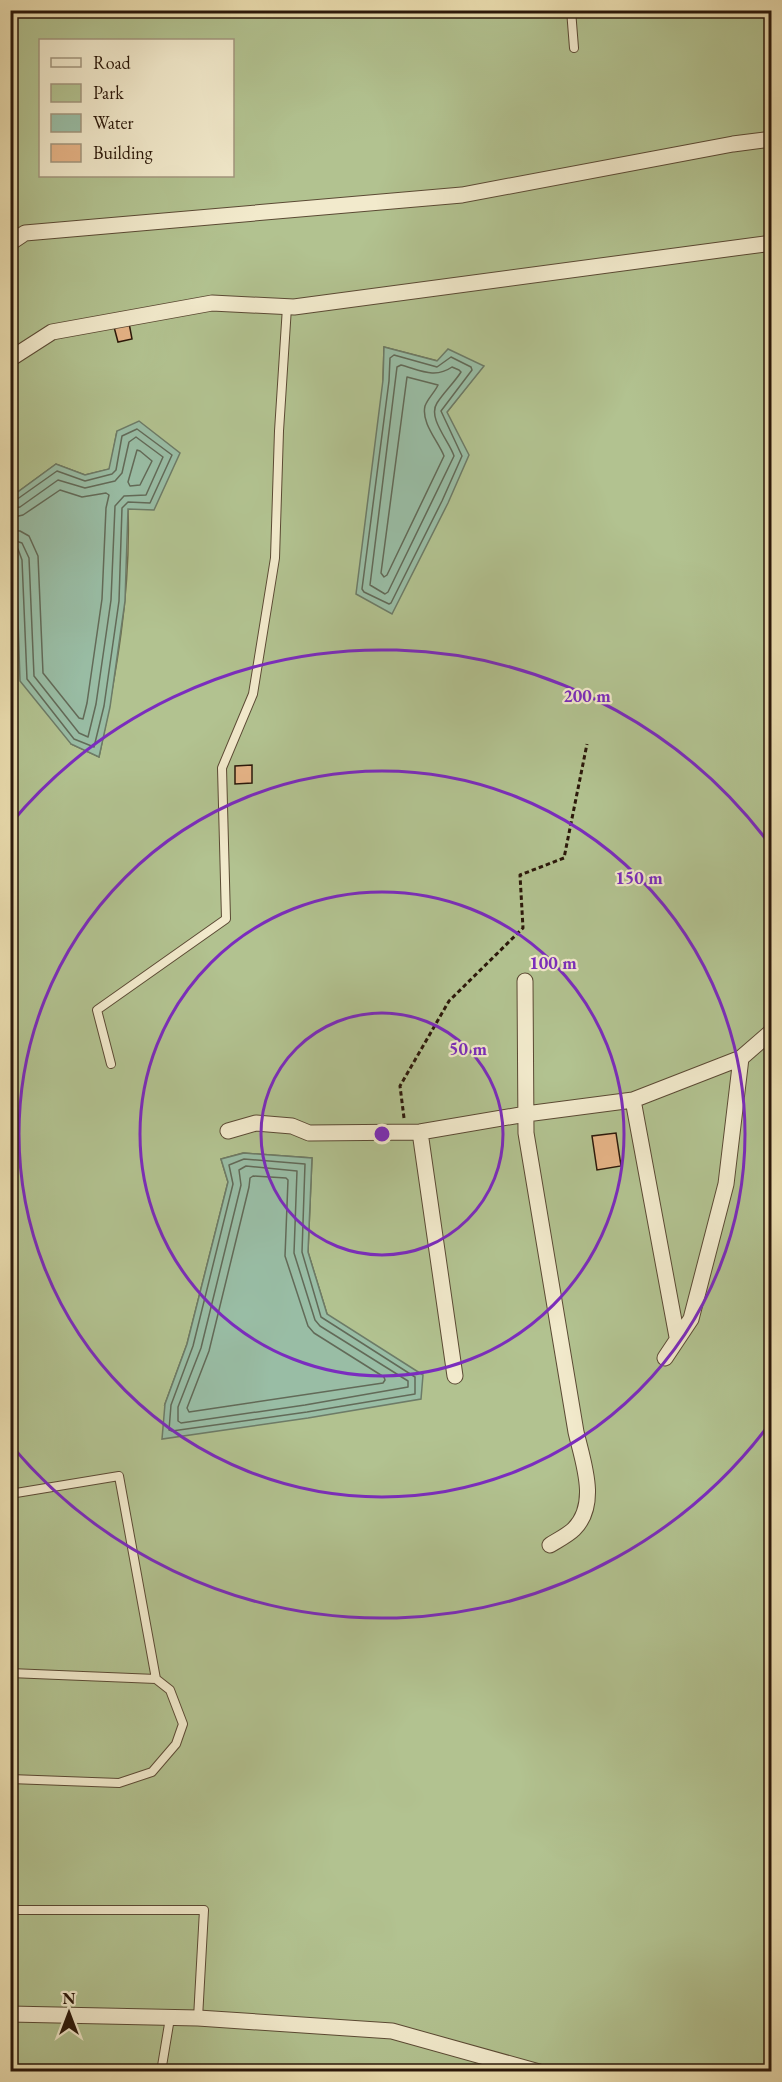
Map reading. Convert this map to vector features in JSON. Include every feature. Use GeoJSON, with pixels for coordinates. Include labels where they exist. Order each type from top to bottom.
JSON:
{"type":"FeatureCollection","features":[{"type":"Feature","properties":{"kind":"street"},"geometry":{"type":"LineString","coordinates":[[10,243],[25,233],[462,195],[733,144],[771,139]]}},
{"type":"Feature","properties":{"kind":"street"},"geometry":{"type":"LineString","coordinates":[[10,359],[52,333],[212,303],[287,307],[771,243]]}},
{"type":"Feature","properties":{"kind":"street"},"geometry":{"type":"LineString","coordinates":[[525,981],[528,1145],[572,1409],[586,1471],[588,1506],[575,1529],[550,1545]]}},
{"type":"Feature","properties":{"kind":"street"},"geometry":{"type":"LineString","coordinates":[[228,1131],[256,1123],[292,1126],[309,1133],[413,1132],[633,1100],[741,1058],[771,1031]]}},
{"type":"Feature","properties":{"kind":"street"},"geometry":{"type":"LineString","coordinates":[[665,1359],[677,1337],[691,1319],[726,1184],[741,1058]]}},
{"type":"Feature","properties":{"kind":"street"},"geometry":{"type":"LineString","coordinates":[[633,1100],[677,1337]]}},
{"type":"Feature","properties":{"kind":"street"},"geometry":{"type":"LineString","coordinates":[[413,1132],[455,1376]]}},
{"type":"Feature","properties":{"kind":"street"},"geometry":{"type":"LineString","coordinates":[[10,2014],[198,2018],[392,2031],[540,2072]]}},
{"type":"Feature","properties":{"kind":"lane"},"geometry":{"type":"LineString","coordinates":[[571,10],[574,48]]}},
{"type":"Feature","properties":{"kind":"lane"},"geometry":{"type":"LineString","coordinates":[[111,1064],[97,1010],[226,919],[222,768],[254,694],[275,558],[279,431],[287,307]]}},
{"type":"Feature","properties":{"kind":"lane"},"geometry":{"type":"LineString","coordinates":[[10,1494],[119,1476],[156,1679]]}},
{"type":"Feature","properties":{"kind":"lane"},"geometry":{"type":"LineString","coordinates":[[10,1673],[156,1679],[170,1690],[183,1724],[176,1744],[152,1772],[119,1783],[10,1779]]}},
{"type":"Feature","properties":{"kind":"lane"},"geometry":{"type":"LineString","coordinates":[[10,1910],[204,1910],[198,2018]]}},
{"type":"Feature","properties":{"kind":"lane"},"geometry":{"type":"LineString","coordinates":[[161,2072],[170,2018]]}},
{"type":"Feature","properties":{"kind":"path"},"geometry":{"type":"LineString","coordinates":[[413,1132],[400,1086],[449,1001],[523,928],[520,875],[564,858],[587,744]]}},
{"type":"Feature","properties":{"kind":"green space"},"geometry":{"type":"Polygon","coordinates":[[[11,11],[771,11],[771,2071],[11,2071],[10,545],[71,744],[99,757],[121,634],[128,540],[127,500],[117,431],[110,469],[85,475],[56,464],[11,497],[11,11]],[[384,347],[383,380],[447,412],[483,366],[438,361],[384,347]],[[243,1153],[221,1159],[228,1182],[187,1344],[165,1404],[327,1314],[308,1252],[312,1158],[243,1153]]]}},
{"type":"Feature","properties":{"kind":"water"},"geometry":{"type":"Polygon","coordinates":[[[384,347],[437,361],[448,349],[484,366],[447,412],[469,455],[448,503],[392,614],[356,594],[383,380],[384,347]]]}},
{"type":"Feature","properties":{"kind":"water"},"geometry":{"type":"Polygon","coordinates":[[[139,421],[180,453],[154,510],[128,509],[125,601],[110,707],[99,757],[71,744],[20,681],[16,560],[11,545],[11,497],[56,464],[85,475],[109,469],[117,431],[139,421]]]}},
{"type":"Feature","properties":{"kind":"water"},"geometry":{"type":"Polygon","coordinates":[[[244,1153],[312,1158],[308,1252],[327,1314],[423,1375],[421,1399],[162,1439],[165,1404],[187,1344],[228,1182],[221,1159],[244,1153]]]}},
{"type":"Feature","properties":{"kind":"building"},"geometry":{"type":"Polygon","coordinates":[[[129,323],[132,339],[118,342],[114,327],[129,323]]]}},
{"type":"Feature","properties":{"kind":"building"},"geometry":{"type":"Polygon","coordinates":[[[252,765],[252,783],[235,784],[235,766],[252,765]]]}},
{"type":"Feature","properties":{"kind":"building"},"geometry":{"type":"Polygon","coordinates":[[[616,1133],[621,1166],[597,1170],[592,1136],[616,1133]]]}}]}
